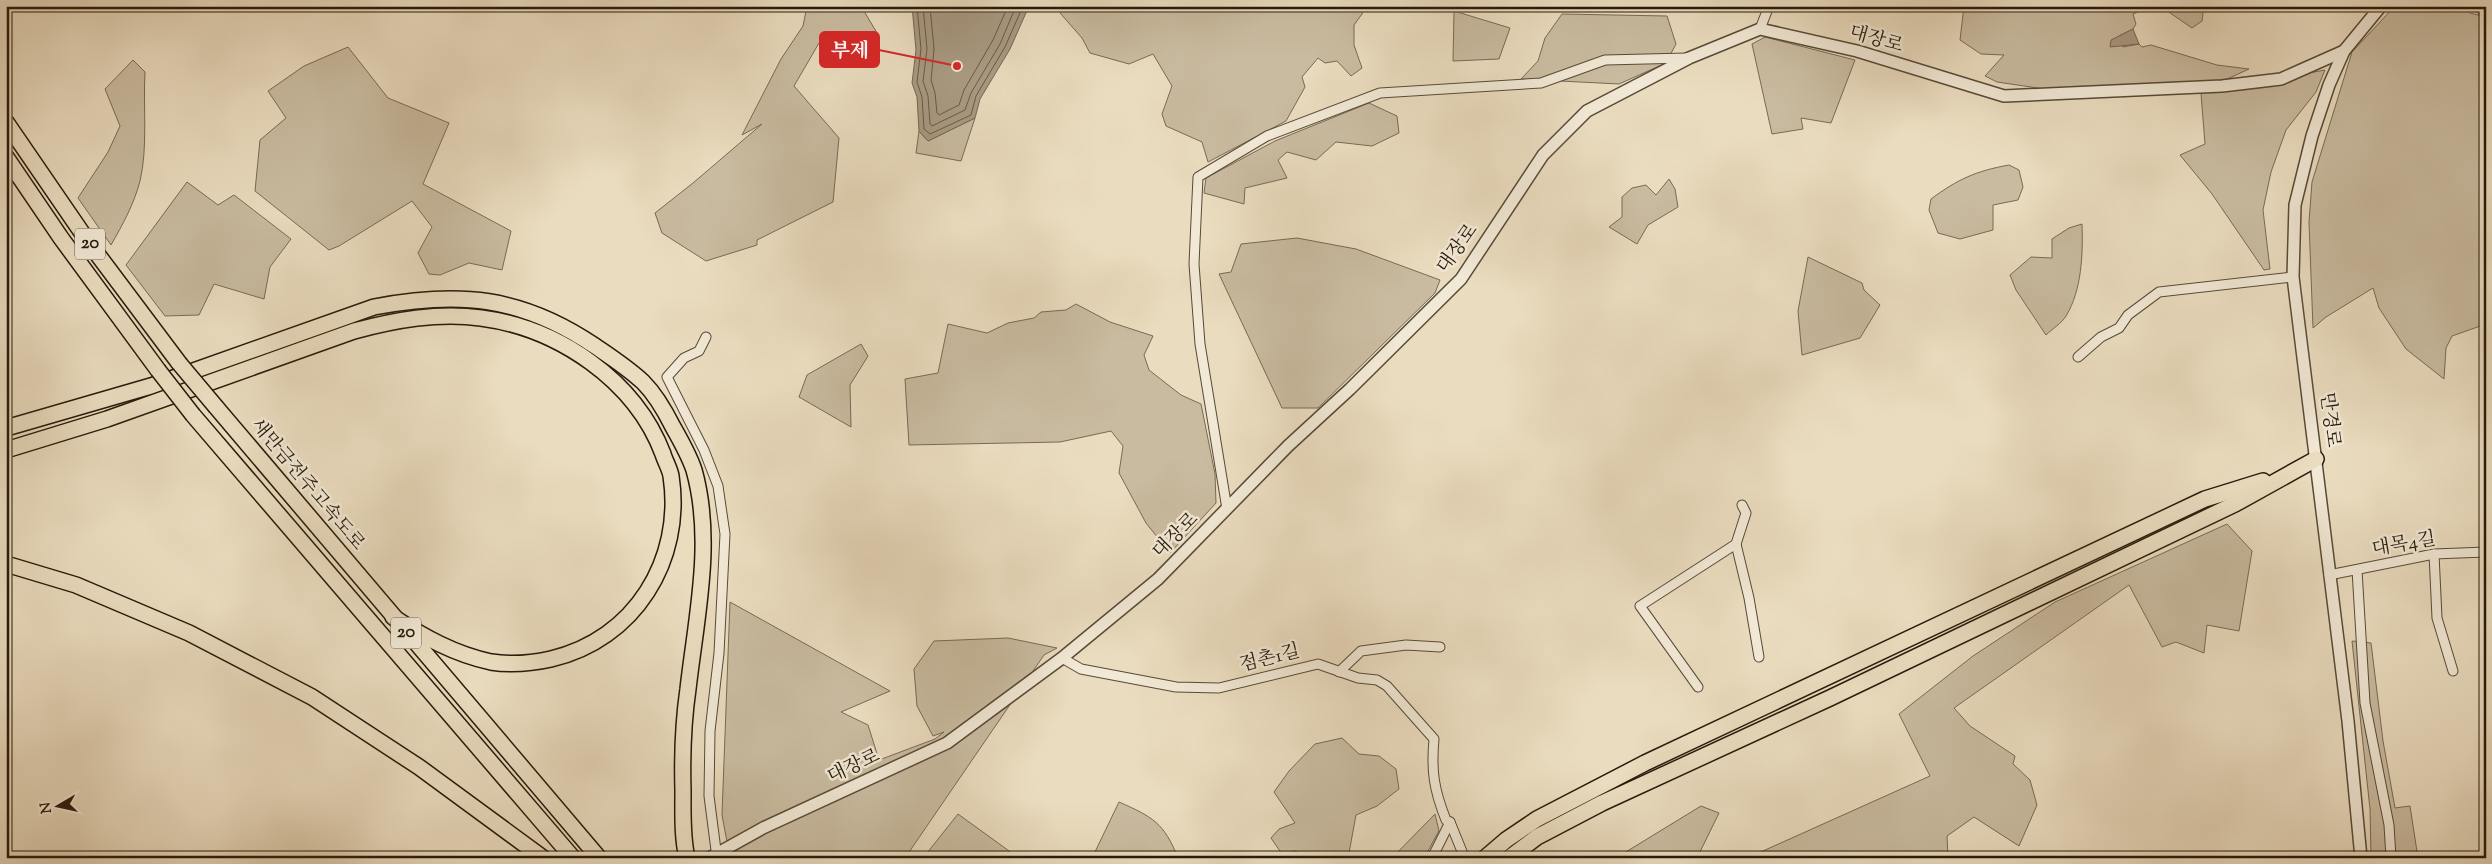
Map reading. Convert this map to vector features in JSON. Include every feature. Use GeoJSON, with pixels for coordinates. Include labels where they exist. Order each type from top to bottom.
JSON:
{"type":"FeatureCollection","features":[{"type":"Feature","properties":{"kind":"highway","name":"새만금전주고속도로"},"geometry":{"type":"LineString","coordinates":[[6,122],[89,243],[179,362],[599,858]]}},
{"type":"Feature","properties":{"kind":"highway","name":"20"},"geometry":{"type":"LineString","coordinates":[[6,157],[61,238],[192,415],[573,858]]}},
{"type":"Feature","properties":{"kind":"highway"},"geometry":{"type":"LineString","coordinates":[[6,428],[160,383],[374,307],[408,300],[443,297],[487,301],[537,316],[583,338],[643,382],[662,404],[693,469],[701,504],[703,544],[700,594],[682,747],[686,854]]}},
{"type":"Feature","properties":{"kind":"highway"},"geometry":{"type":"LineString","coordinates":[[6,450],[107,420],[354,331],[383,324],[443,316],[481,318],[511,324],[545,336],[582,357],[612,380],[640,409],[658,442],[671,475],[673,517],[668,547],[658,577],[642,601],[624,622],[599,641],[569,654],[534,662],[493,662],[451,651],[393,617]]}},
{"type":"Feature","properties":{"kind":"highway"},"geometry":{"type":"LineString","coordinates":[[1509,858],[1537,838],[1602,803],[1846,691],[2236,504],[2316,459]]}},
{"type":"Feature","properties":{"kind":"highway"},"geometry":{"type":"LineString","coordinates":[[1484,858],[1537,819],[1645,763],[2205,499],[2288,474]]}},
{"type":"Feature","properties":{"kind":"highway"},"geometry":{"type":"LineString","coordinates":[[6,564],[76,585],[189,633],[312,697],[419,767],[543,858]]}},
{"type":"Feature","properties":{"kind":"street"},"geometry":{"type":"LineString","coordinates":[[1760,29],[1769,6]]}},
{"type":"Feature","properties":{"kind":"street","name":"만경로"},"geometry":{"type":"LineString","coordinates":[[2361,858],[2355,777],[2293,277],[2296,206],[2312,136],[2329,85],[2344,51],[2381,6]]}},
{"type":"Feature","properties":{"kind":"street"},"geometry":{"type":"LineString","coordinates":[[2475,6],[2486,11]]}},
{"type":"Feature","properties":{"kind":"street","name":"대장로"},"geometry":{"type":"LineString","coordinates":[[714,856],[763,828],[947,743],[1062,658],[1158,579],[1288,446],[1350,389],[1461,279],[1543,155],[1587,111],[1689,58],[1760,29],[1857,51],[2004,96],[2222,86],[2281,79],[2344,51]]}},
{"type":"Feature","properties":{"kind":"street"},"geometry":{"type":"LineString","coordinates":[[1227,509],[1200,344],[1194,264],[1198,177],[1267,136],[1380,93],[1541,83],[1605,60],[1689,58]]}},
{"type":"Feature","properties":{"kind":"street"},"geometry":{"type":"LineString","coordinates":[[2078,357],[2101,338],[2119,328],[2128,315],[2159,292],[2293,277]]}},
{"type":"Feature","properties":{"kind":"street"},"geometry":{"type":"LineString","coordinates":[[706,337],[700,351],[684,358],[667,377],[704,450],[718,486],[725,534],[719,653],[710,731],[709,796],[714,856]]}},
{"type":"Feature","properties":{"kind":"street"},"geometry":{"type":"LineString","coordinates":[[1742,505],[1746,514],[1736,544],[1750,598],[1759,657]]}},
{"type":"Feature","properties":{"kind":"street"},"geometry":{"type":"LineString","coordinates":[[1698,687],[1640,606],[1736,544]]}},
{"type":"Feature","properties":{"kind":"street","name":"대목4길"},"geometry":{"type":"LineString","coordinates":[[2329,575],[2434,554],[2486,552]]}},
{"type":"Feature","properties":{"kind":"street"},"geometry":{"type":"LineString","coordinates":[[2434,554],[2437,618],[2453,671]]}},
{"type":"Feature","properties":{"kind":"street"},"geometry":{"type":"LineString","coordinates":[[2357,570],[2365,704],[2389,825],[2391,858]]}},
{"type":"Feature","properties":{"kind":"street"},"geometry":{"type":"LineString","coordinates":[[1339,672],[1361,650],[1406,645],[1440,647]]}},
{"type":"Feature","properties":{"kind":"street","name":"점촌1길"},"geometry":{"type":"LineString","coordinates":[[1062,658],[1081,668],[1176,687],[1219,688],[1318,664],[1358,678],[1377,680],[1388,686],[1434,739],[1432,764],[1435,790],[1446,820],[1450,822],[1463,854]]}},
{"type":"Feature","properties":{"kind":"street"},"geometry":{"type":"LineString","coordinates":[[1432,858],[1450,822]]}},
{"type":"Feature","properties":{"kind":"shaded area"},"geometry":{"type":"Polygon","coordinates":[[[807,6],[861,6],[877,33],[819,43],[794,86],[839,138],[833,202],[757,240],[757,245],[706,261],[662,233],[655,213],[762,124],[742,135],[781,59],[803,26],[807,6]]]}},
{"type":"Feature","properties":{"kind":"shaded area"},"geometry":{"type":"Polygon","coordinates":[[[1054,6],[1364,6],[1362,14],[1354,25],[1354,45],[1362,68],[1351,76],[1337,61],[1325,63],[1318,58],[1302,77],[1305,87],[1286,121],[1208,162],[1202,142],[1166,126],[1162,114],[1172,86],[1153,54],[1129,64],[1090,53],[1082,38],[1054,6]]]}},
{"type":"Feature","properties":{"kind":"shaded area"},"geometry":{"type":"Polygon","coordinates":[[[1964,6],[2153,6],[2133,14],[2136,24],[2133,29],[2119,36],[2123,47],[2139,44],[2142,47],[2151,45],[2217,65],[2249,69],[2225,80],[2101,86],[2058,91],[1997,82],[1985,76],[2004,55],[1981,54],[1960,40],[1964,6]]]}},
{"type":"Feature","properties":{"kind":"shaded area"},"geometry":{"type":"Polygon","coordinates":[[[2160,6],[2204,6],[2202,21],[2192,28],[2160,6]]]}},
{"type":"Feature","properties":{"kind":"shaded area"},"geometry":{"type":"Polygon","coordinates":[[[2395,6],[2459,6],[2470,13],[2486,17],[2486,324],[2452,336],[2446,348],[2444,379],[2406,349],[2379,308],[2373,288],[2326,317],[2313,328],[2309,222],[2312,182],[2352,52],[2395,6]]]}},
{"type":"Feature","properties":{"kind":"shaded area"},"geometry":{"type":"Polygon","coordinates":[[[1454,11],[1510,28],[1499,59],[1453,61],[1454,11]]]}},
{"type":"Feature","properties":{"kind":"shaded area"},"geometry":{"type":"Polygon","coordinates":[[[1562,14],[1667,16],[1676,44],[1666,63],[1619,84],[1521,79],[1538,61],[1545,38],[1562,14]]]}},
{"type":"Feature","properties":{"kind":"shaded area"},"geometry":{"type":"Polygon","coordinates":[[[1765,37],[1855,60],[1831,123],[1801,118],[1803,129],[1772,134],[1752,44],[1765,37]]]}},
{"type":"Feature","properties":{"kind":"shaded area"},"geometry":{"type":"Polygon","coordinates":[[[348,47],[388,98],[449,123],[423,184],[511,231],[502,270],[469,263],[440,275],[429,274],[418,253],[432,227],[412,201],[339,246],[329,250],[255,191],[260,140],[286,118],[268,91],[304,66],[348,47]]]}},
{"type":"Feature","properties":{"kind":"shaded area"},"geometry":{"type":"Polygon","coordinates":[[[133,60],[145,72],[144,155],[138,189],[124,222],[111,245],[78,198],[108,152],[120,126],[105,89],[133,60]]]}},
{"type":"Feature","properties":{"kind":"shaded area"},"geometry":{"type":"Polygon","coordinates":[[[2325,70],[2316,92],[2286,130],[2271,172],[2263,210],[2270,269],[2264,270],[2212,194],[2180,155],[2205,144],[2201,93],[2325,70]]]}},
{"type":"Feature","properties":{"kind":"shaded area"},"geometry":{"type":"Polygon","coordinates":[[[1369,103],[1397,116],[1399,133],[1372,146],[1336,142],[1316,160],[1287,152],[1278,160],[1287,178],[1245,188],[1244,204],[1204,193],[1206,178],[1275,141],[1369,103]]]}},
{"type":"Feature","properties":{"kind":"shaded area"},"geometry":{"type":"Polygon","coordinates":[[[975,118],[961,161],[916,153],[919,131],[928,141],[975,118]]]}},
{"type":"Feature","properties":{"kind":"shaded area"},"geometry":{"type":"Polygon","coordinates":[[[2009,165],[2019,170],[2023,187],[2018,200],[1993,205],[1993,230],[1960,239],[1938,233],[1929,210],[1931,199],[1968,177],[2009,165]]]}},
{"type":"Feature","properties":{"kind":"shaded area"},"geometry":{"type":"Polygon","coordinates":[[[1669,179],[1675,189],[1678,207],[1648,225],[1637,244],[1609,227],[1622,217],[1622,197],[1632,188],[1646,185],[1656,195],[1669,179]]]}},
{"type":"Feature","properties":{"kind":"shaded area"},"geometry":{"type":"Polygon","coordinates":[[[187,182],[218,205],[234,195],[291,239],[270,267],[264,299],[214,284],[199,315],[165,316],[126,265],[187,182]]]}},
{"type":"Feature","properties":{"kind":"shaded area"},"geometry":{"type":"Polygon","coordinates":[[[2082,224],[2082,259],[2075,295],[2064,319],[2046,335],[2016,290],[2010,275],[2031,257],[2052,258],[2052,239],[2069,228],[2082,224]]]}},
{"type":"Feature","properties":{"kind":"shaded area"},"geometry":{"type":"Polygon","coordinates":[[[1297,238],[1356,249],[1440,280],[1435,293],[1318,408],[1282,408],[1219,274],[1231,272],[1241,244],[1297,238]]]}},
{"type":"Feature","properties":{"kind":"shaded area"},"geometry":{"type":"Polygon","coordinates":[[[1808,257],[1862,283],[1864,290],[1880,305],[1860,338],[1802,355],[1798,311],[1808,257]]]}},
{"type":"Feature","properties":{"kind":"shaded area"},"geometry":{"type":"Polygon","coordinates":[[[1076,304],[1110,322],[1153,336],[1144,355],[1149,370],[1181,395],[1201,404],[1215,474],[1216,503],[1170,553],[1146,523],[1119,473],[1123,446],[1111,431],[1060,442],[909,445],[905,379],[938,373],[948,324],[987,333],[1008,323],[1034,318],[1041,312],[1066,310],[1076,304]]]}},
{"type":"Feature","properties":{"kind":"shaded area"},"geometry":{"type":"Polygon","coordinates":[[[861,344],[868,356],[850,385],[851,427],[799,397],[807,375],[861,344]]]}},
{"type":"Feature","properties":{"kind":"shaded area"},"geometry":{"type":"Polygon","coordinates":[[[2227,524],[2252,551],[2239,631],[2207,625],[2204,653],[2176,642],[2162,647],[2129,585],[1954,708],[1970,726],[2015,756],[2013,764],[2030,780],[2037,805],[2019,846],[1974,817],[1947,836],[1948,858],[1757,858],[1754,855],[1930,776],[1899,714],[1973,656],[2055,602],[2227,524]]]}},
{"type":"Feature","properties":{"kind":"shaded area"},"geometry":{"type":"Polygon","coordinates":[[[730,602],[890,691],[841,712],[868,725],[879,760],[935,739],[944,732],[933,736],[917,706],[914,669],[934,641],[1008,638],[1057,648],[1044,655],[905,858],[730,858],[722,815],[730,602]]]}},
{"type":"Feature","properties":{"kind":"shaded area"},"geometry":{"type":"Polygon","coordinates":[[[2352,641],[2371,643],[2383,741],[2395,808],[2410,806],[2418,858],[2371,858],[2370,809],[2352,641]]]}},
{"type":"Feature","properties":{"kind":"shaded area"},"geometry":{"type":"Polygon","coordinates":[[[1342,738],[1359,754],[1379,756],[1396,769],[1399,789],[1377,806],[1356,815],[1349,853],[1374,858],[1301,858],[1296,851],[1282,854],[1271,838],[1279,829],[1295,823],[1274,792],[1289,771],[1315,744],[1342,738]]]}},
{"type":"Feature","properties":{"kind":"shaded area"},"geometry":{"type":"Polygon","coordinates":[[[1119,802],[1141,812],[1156,822],[1168,837],[1178,858],[1087,858],[1094,854],[1119,802]]]}},
{"type":"Feature","properties":{"kind":"shaded area"},"geometry":{"type":"Polygon","coordinates":[[[1701,806],[1719,813],[1697,858],[1616,858],[1701,806]]]}},
{"type":"Feature","properties":{"kind":"shaded area"},"geometry":{"type":"Polygon","coordinates":[[[958,814],[1016,856],[1015,858],[923,858],[958,814]]]}},
{"type":"Feature","properties":{"kind":"shaded area"},"geometry":{"type":"Polygon","coordinates":[[[1435,814],[1439,831],[1424,858],[1392,858],[1435,814]]]}},
{"type":"Feature","properties":{"kind":"water"},"geometry":{"type":"Polygon","coordinates":[[[912,6],[1029,6],[1010,49],[980,99],[975,118],[928,141],[919,131],[917,97],[912,83],[916,50],[912,6]]]}},
{"type":"Feature","properties":{"kind":"water"},"geometry":{"type":"Polygon","coordinates":[[[2133,29],[2139,44],[2110,47],[2111,40],[2133,29]]]}},
{"type":"Feature","properties":{"kind":"place","name":"부제"},"geometry":{"type":"Point","coordinates":[957,66]}}]}
